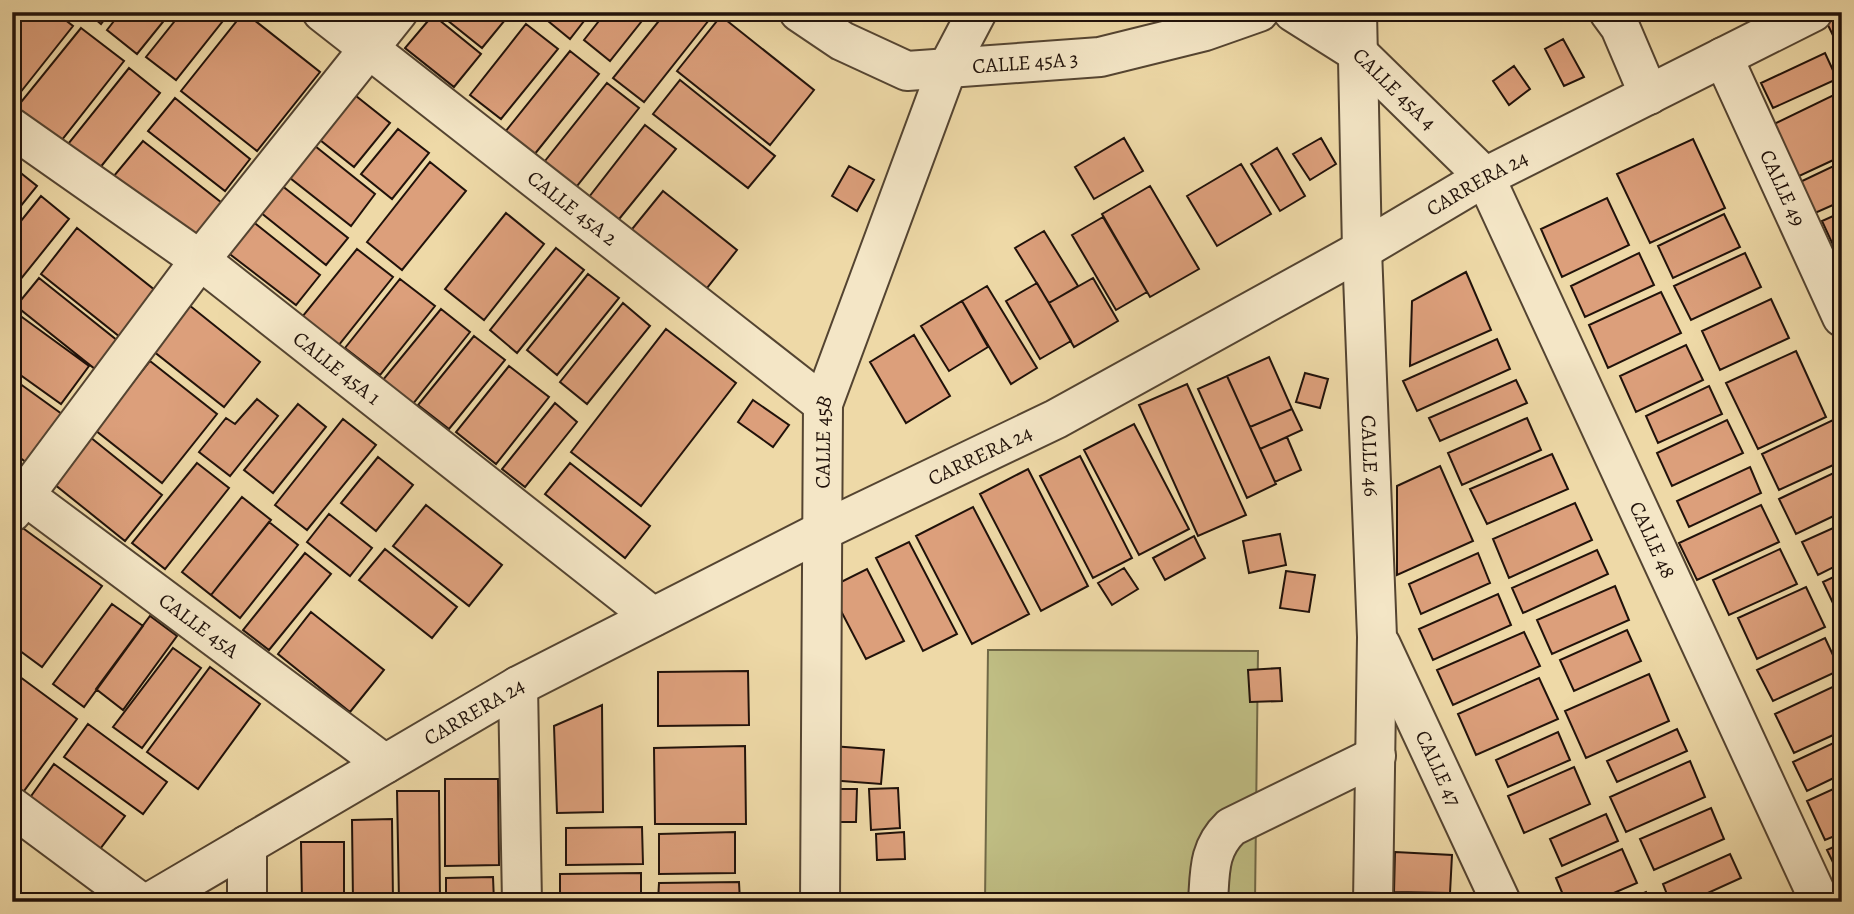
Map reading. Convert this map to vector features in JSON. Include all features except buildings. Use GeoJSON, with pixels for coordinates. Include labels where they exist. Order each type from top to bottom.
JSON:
{"type":"FeatureCollection","features":[{"type":"Feature","properties":{"kind":"street","name":"CALLE 45A 2"},"geometry":{"type":"LineString","coordinates":[[321,12],[823,404]]}},
{"type":"Feature","properties":{"kind":"street"},"geometry":{"type":"LineString","coordinates":[[16,498],[200,260],[398,12]]}},
{"type":"Feature","properties":{"kind":"street","name":"CALLE 45A 3"},"geometry":{"type":"LineString","coordinates":[[799,12],[842,40],[907,71],[1100,57],[1205,31],[1259,12]]}},
{"type":"Feature","properties":{"kind":"street","name":"CALLE 45B"},"geometry":{"type":"LineString","coordinates":[[820,902],[823,404],[947,69],[977,12]]}},
{"type":"Feature","properties":{"kind":"street","name":"CALLE 45A 4"},"geometry":{"type":"LineString","coordinates":[[1293,12],[1359,53],[1485,177]]}},
{"type":"Feature","properties":{"kind":"street","name":"CALLE 46"},"geometry":{"type":"LineString","coordinates":[[1357,12],[1362,250],[1377,637],[1373,902]]}},
{"type":"Feature","properties":{"kind":"street"},"geometry":{"type":"LineString","coordinates":[[1609,12],[1620,27],[1649,95]]}},
{"type":"Feature","properties":{"kind":"street","name":"CARRERA 24"},"geometry":{"type":"LineString","coordinates":[[150,902],[518,686],[824,530],[1056,419],[1362,250],[1485,177],[1813,12]]}},
{"type":"Feature","properties":{"kind":"street","name":"CALLE 49"},"geometry":{"type":"LineString","coordinates":[[1723,57],[1842,317]]}},
{"type":"Feature","properties":{"kind":"street","name":"CALLE 45A 1"},"geometry":{"type":"LineString","coordinates":[[12,128],[200,260],[653,617]]}},
{"type":"Feature","properties":{"kind":"street","name":"CALLE 48"},"geometry":{"type":"LineString","coordinates":[[1485,177],[1819,902]]}},
{"type":"Feature","properties":{"kind":"street","name":"CALLE 45A"},"geometry":{"type":"LineString","coordinates":[[16,498],[385,764]]}},
{"type":"Feature","properties":{"kind":"street","name":"CALLE 47"},"geometry":{"type":"LineString","coordinates":[[1377,637],[1502,902]]}},
{"type":"Feature","properties":{"kind":"street"},"geometry":{"type":"LineString","coordinates":[[518,686],[522,902]]}},
{"type":"Feature","properties":{"kind":"street"},"geometry":{"type":"LineString","coordinates":[[1208,902],[1211,854],[1219,839],[1231,827],[1376,757]]}},
{"type":"Feature","properties":{"kind":"street"},"geometry":{"type":"LineString","coordinates":[[12,807],[140,902]]}},
{"type":"Feature","properties":{"kind":"street"},"geometry":{"type":"LineString","coordinates":[[247,845],[247,902]]}},
{"type":"Feature","properties":{"kind":"shaded area"},"geometry":{"type":"Polygon","coordinates":[[[988,650],[1258,651],[1255,902],[985,902],[988,650]]]}}]}
